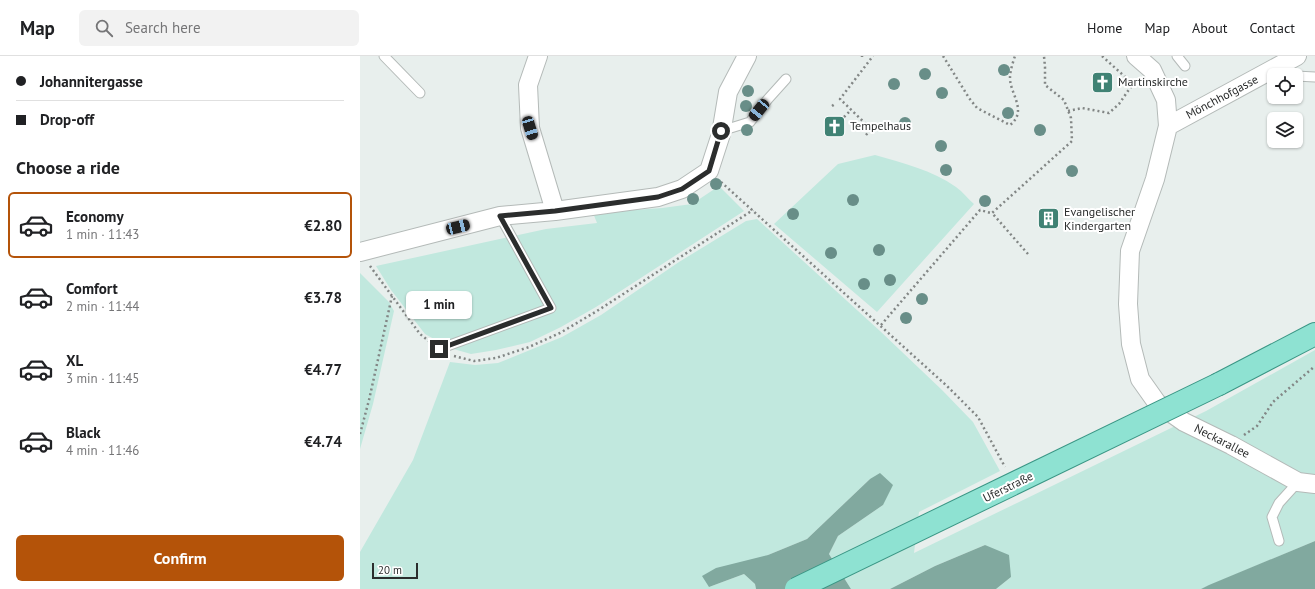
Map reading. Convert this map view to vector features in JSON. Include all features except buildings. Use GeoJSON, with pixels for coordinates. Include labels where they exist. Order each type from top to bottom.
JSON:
{"type":"FeatureCollection","features":[{"type":"Feature","properties":{"kind":"main road","name":"Uferstraße"},"geometry":{"type":"LineString","coordinates":[[796,589],[1219,384],[1315,334]]}},
{"type":"Feature","properties":{"kind":"street"},"geometry":{"type":"LineString","coordinates":[[538,56],[528,85],[530,128],[555,211]]}},
{"type":"Feature","properties":{"kind":"street"},"geometry":{"type":"LineString","coordinates":[[360,252],[500,216],[555,211],[658,197],[682,189],[709,171],[721,131],[728,92],[747,56]]}},
{"type":"Feature","properties":{"kind":"street","name":"Mönchhofgasse"},"geometry":{"type":"LineString","coordinates":[[1280,68],[1297,56]]}},
{"type":"Feature","properties":{"kind":"street"},"geometry":{"type":"LineString","coordinates":[[1145,61],[1166,100],[1168,126]]}},
{"type":"Feature","properties":{"kind":"street","name":"Mönchhofgasse"},"geometry":{"type":"LineString","coordinates":[[1168,126],[1267,76]]}},
{"type":"Feature","properties":{"kind":"street","name":"Neckarallee"},"geometry":{"type":"LineString","coordinates":[[1168,126],[1155,179],[1130,251],[1128,304],[1131,344],[1140,379],[1157,403],[1184,422],[1307,483]]}},
{"type":"Feature","properties":{"kind":"lane"},"geometry":{"type":"LineString","coordinates":[[384,56],[420,93]]}},
{"type":"Feature","properties":{"kind":"lane"},"geometry":{"type":"LineString","coordinates":[[1178,56],[1185,66]]}},
{"type":"Feature","properties":{"kind":"lane"},"geometry":{"type":"LineString","coordinates":[[1303,76],[1315,77]]}},
{"type":"Feature","properties":{"kind":"lane"},"geometry":{"type":"LineString","coordinates":[[721,131],[750,122],[786,79]]}},
{"type":"Feature","properties":{"kind":"lane"},"geometry":{"type":"LineString","coordinates":[[439,349],[551,308],[500,216]]}},
{"type":"Feature","properties":{"kind":"lane"},"geometry":{"type":"LineString","coordinates":[[1279,541],[1272,517],[1279,504],[1307,483]]}},
{"type":"Feature","properties":{"kind":"path"},"geometry":{"type":"LineString","coordinates":[[866,135],[871,129],[840,99],[873,56]]}},
{"type":"Feature","properties":{"kind":"path"},"geometry":{"type":"LineString","coordinates":[[943,56],[968,98],[977,108],[1010,125],[1014,122],[1018,107],[1010,78],[1015,56]]}},
{"type":"Feature","properties":{"kind":"path"},"geometry":{"type":"LineString","coordinates":[[992,214],[1072,141],[1071,118],[1064,100],[1045,85],[1044,56]]}},
{"type":"Feature","properties":{"kind":"path"},"geometry":{"type":"LineString","coordinates":[[1102,56],[1134,85]]}},
{"type":"Feature","properties":{"kind":"path"},"geometry":{"type":"LineString","coordinates":[[1068,111],[1082,108],[1109,113],[1119,104],[1130,88],[1134,85],[1145,61]]}},
{"type":"Feature","properties":{"kind":"path"},"geometry":{"type":"LineString","coordinates":[[844,117],[851,110]]}},
{"type":"Feature","properties":{"kind":"path"},"geometry":{"type":"LineString","coordinates":[[709,171],[947,386],[978,417],[1006,469]]}},
{"type":"Feature","properties":{"kind":"path"},"geometry":{"type":"LineString","coordinates":[[880,325],[980,210],[992,214],[1028,254]]}},
{"type":"Feature","properties":{"kind":"path"},"geometry":{"type":"LineString","coordinates":[[360,434],[392,296]]}},
{"type":"Feature","properties":{"kind":"path"},"geometry":{"type":"LineString","coordinates":[[1231,445],[1257,426],[1273,402],[1315,366]]}},
{"type":"Feature","properties":{"kind":"shaded area"},"geometry":{"type":"Polygon","coordinates":[[[875,155],[937,176],[956,187],[974,204],[877,312],[774,224],[838,164],[875,155]]]}},
{"type":"Feature","properties":{"kind":"shaded area"},"geometry":{"type":"Polygon","coordinates":[[[719,186],[744,211],[596,307],[561,327],[530,342],[496,350],[471,354],[450,348],[425,334],[391,290],[376,266],[546,229],[597,223],[593,213],[662,208],[692,204],[719,186]]]}},
{"type":"Feature","properties":{"kind":"shaded area"},"geometry":{"type":"Polygon","coordinates":[[[757,219],[880,331],[973,422],[1000,471],[919,512],[914,553],[1206,411],[1315,350],[1315,541],[1201,589],[996,589],[1011,577],[985,545],[935,566],[890,589],[851,589],[829,554],[838,536],[883,505],[870,479],[807,539],[768,555],[709,587],[744,574],[755,584],[756,589],[360,589],[360,552],[413,460],[450,362],[475,365],[498,363],[562,337],[601,315],[679,262],[746,221],[757,219]]]}},
{"type":"Feature","properties":{"kind":"shaded area"},"geometry":{"type":"Polygon","coordinates":[[[360,273],[389,302],[394,311],[373,404],[360,449],[360,273]]]}},
{"type":"Feature","properties":{"kind":"shaded area"},"geometry":{"type":"Polygon","coordinates":[[[880,473],[893,485],[883,505],[838,536],[829,554],[851,589],[756,589],[755,584],[744,574],[709,587],[702,576],[716,568],[768,555],[807,539],[870,479],[880,473]]]}},
{"type":"Feature","properties":{"kind":"shaded area"},"geometry":{"type":"Polygon","coordinates":[[[1315,541],[1315,589],[1201,589],[1209,585],[1315,541]]]}},
{"type":"Feature","properties":{"kind":"shaded area"},"geometry":{"type":"Polygon","coordinates":[[[985,545],[1009,555],[1011,577],[996,589],[890,589],[935,566],[985,545]]]}},
{"type":"Feature","properties":{"kind":"place","name":"Martinskirche"},"geometry":{"type":"Point","coordinates":[1103,82]}},
{"type":"Feature","properties":{"kind":"place","name":"Tempelhaus"},"geometry":{"type":"Point","coordinates":[835,126]}},
{"type":"Feature","properties":{"kind":"place","name":"Evangelischer Kindergarten"},"geometry":{"type":"Point","coordinates":[1048,219]}},
{"type":"Feature","properties":{"kind":"route"},"geometry":{"type":"LineString","coordinates":[[439,349],[551,308],[500,216],[555,211],[658,197],[682,189],[709,171],[721,131]]}}]}
